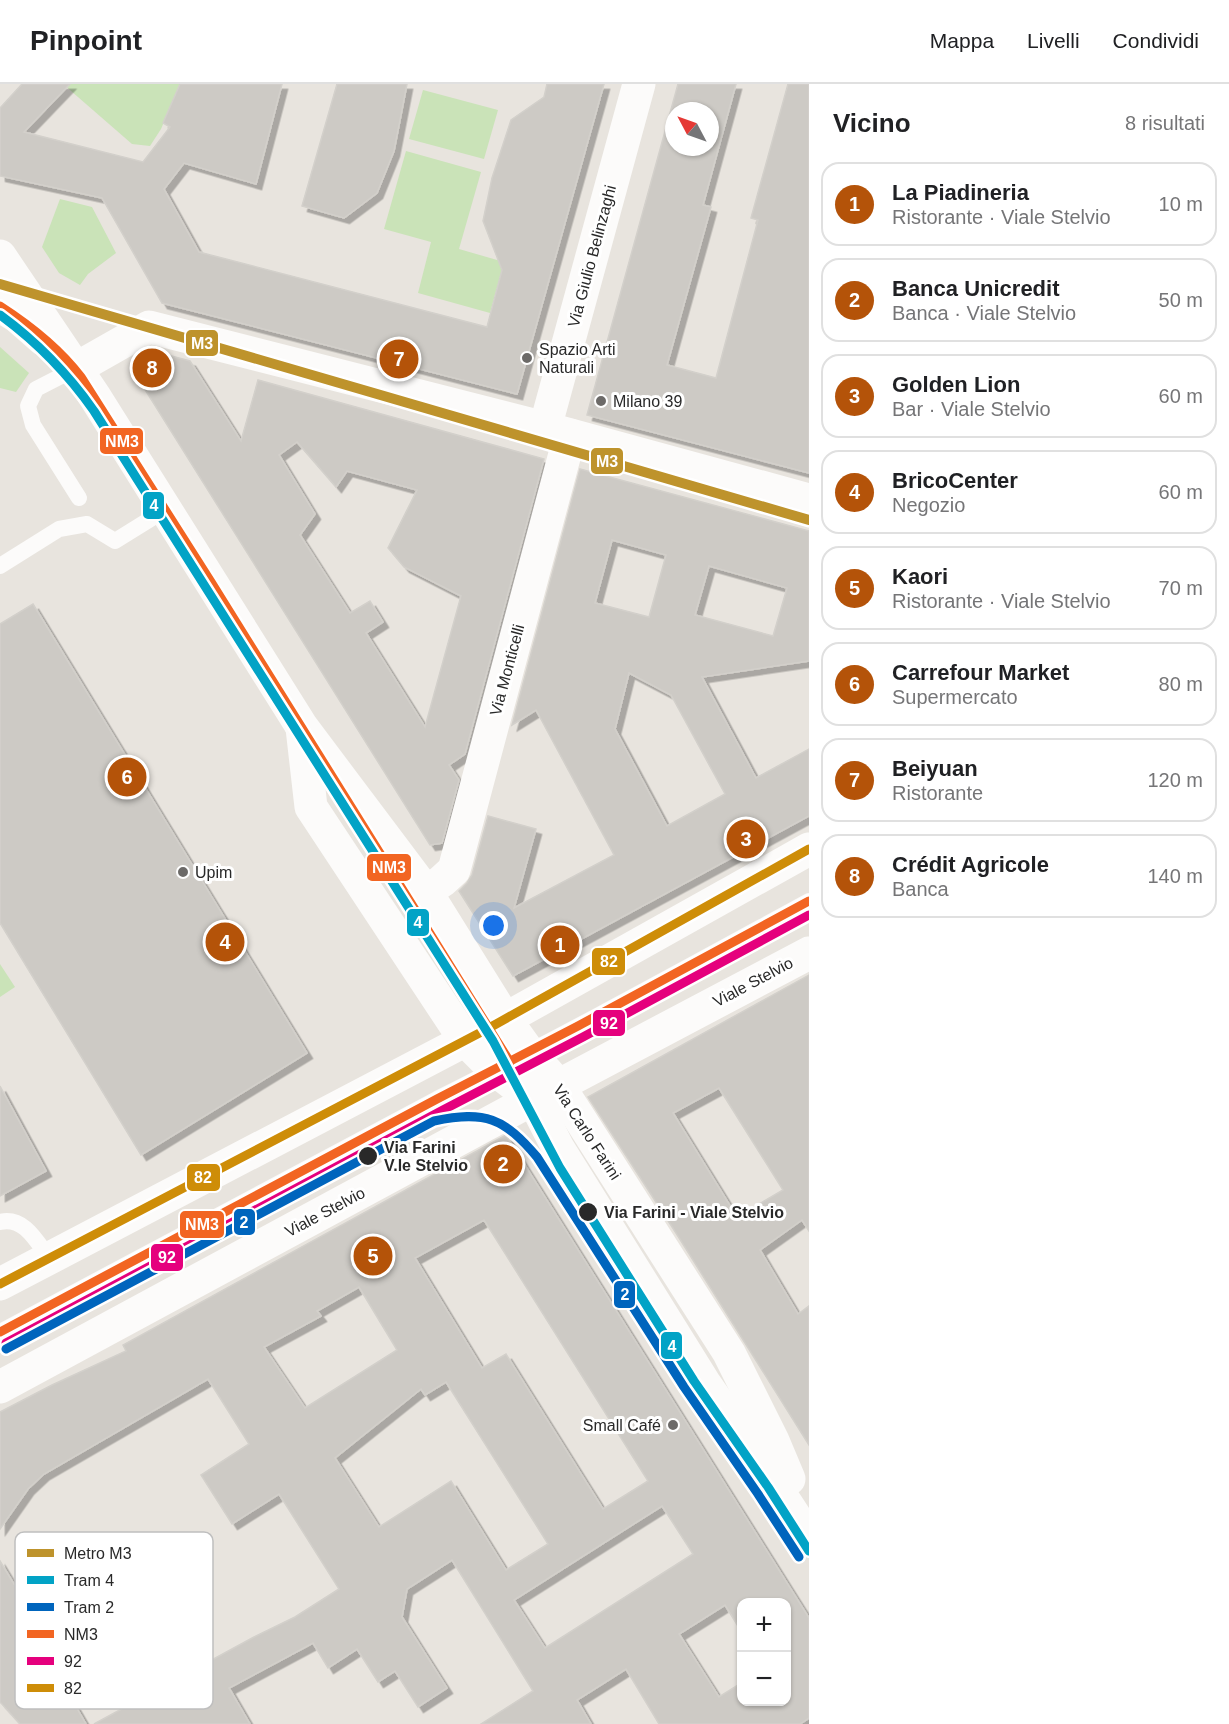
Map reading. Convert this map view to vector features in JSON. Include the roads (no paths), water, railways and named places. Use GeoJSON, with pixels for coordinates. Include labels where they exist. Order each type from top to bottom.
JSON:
{"type":"FeatureCollection","features":[{"type":"Feature","properties":{"kind":"street","name":"Via Giulio Belinzaghi"},"geometry":{"type":"LineString","coordinates":[[557,431],[639,84]]}},
{"type":"Feature","properties":{"kind":"street"},"geometry":{"type":"LineString","coordinates":[[0,256],[75,369]]}},
{"type":"Feature","properties":{"kind":"street"},"geometry":{"type":"LineString","coordinates":[[0,306],[18,317],[75,369]]}},
{"type":"Feature","properties":{"kind":"street"},"geometry":{"type":"LineString","coordinates":[[75,369],[149,327],[557,431],[809,500]]}},
{"type":"Feature","properties":{"kind":"street","name":"Via Carlo Farini"},"geometry":{"type":"LineString","coordinates":[[75,369],[302,727],[426,892],[486,1029],[511,1061]]}},
{"type":"Feature","properties":{"kind":"street","name":"Via Monticelli"},"geometry":{"type":"LineString","coordinates":[[426,892],[454,870],[557,431]]}},
{"type":"Feature","properties":{"kind":"street","name":"Via Carlo Farini"},"geometry":{"type":"LineString","coordinates":[[302,727],[311,807],[511,1061],[546,1093],[729,1353],[787,1474],[808,1536]]}},
{"type":"Feature","properties":{"kind":"street"},"geometry":{"type":"LineString","coordinates":[[0,1284],[486,1029],[809,849]]}},
{"type":"Feature","properties":{"kind":"street","name":"Viale Stelvio"},"geometry":{"type":"LineString","coordinates":[[0,1387],[809,953]]}},
{"type":"Feature","properties":{"kind":"lane"},"geometry":{"type":"LineString","coordinates":[[75,369],[36,389],[28,406],[33,425],[79,498]]}},
{"type":"Feature","properties":{"kind":"lane"},"geometry":{"type":"LineString","coordinates":[[0,566],[59,529],[87,524],[115,540],[165,510]]}},
{"type":"Feature","properties":{"kind":"lane"},"geometry":{"type":"LineString","coordinates":[[0,1332],[406,1116],[570,1032],[809,901]]}},
{"type":"Feature","properties":{"kind":"lane"},"geometry":{"type":"LineString","coordinates":[[0,1222],[8,1220],[22,1226],[49,1258]]}},
{"type":"Feature","properties":{"kind":"metro line","name":"M3"},"geometry":{"type":"LineString","coordinates":[[0,284],[809,520]]}},
{"type":"Feature","properties":{"kind":"tram line","name":"4"},"geometry":{"type":"LineString","coordinates":[[0,315],[51,359],[94,411],[493,1041],[560,1168],[694,1381],[768,1487],[809,1551]]}},
{"type":"Feature","properties":{"kind":"tram line","name":"2"},"geometry":{"type":"LineString","coordinates":[[6,1349],[434,1121],[467,1116],[492,1120],[514,1133],[537,1157],[684,1387],[799,1557]]}},
{"type":"Feature","properties":{"kind":"place","name":"Spazio Arti Naturali"},"geometry":{"type":"Point","coordinates":[527,358]}},
{"type":"Feature","properties":{"kind":"place","name":"Beiyuan"},"geometry":{"type":"Point","coordinates":[399,359]}},
{"type":"Feature","properties":{"kind":"place","name":"Crédit Agricole"},"geometry":{"type":"Point","coordinates":[152,368]}},
{"type":"Feature","properties":{"kind":"place","name":"Milano 39"},"geometry":{"type":"Point","coordinates":[601,401]}},
{"type":"Feature","properties":{"kind":"place","name":"Carrefour Market"},"geometry":{"type":"Point","coordinates":[127,777]}},
{"type":"Feature","properties":{"kind":"place","name":"Golden Lion"},"geometry":{"type":"Point","coordinates":[746,839]}},
{"type":"Feature","properties":{"kind":"place","name":"Upim"},"geometry":{"type":"Point","coordinates":[183,872]}},
{"type":"Feature","properties":{"kind":"place","name":"BricoCenter"},"geometry":{"type":"Point","coordinates":[225,942]}},
{"type":"Feature","properties":{"kind":"place","name":"La Piadineria"},"geometry":{"type":"Point","coordinates":[560,945]}},
{"type":"Feature","properties":{"kind":"place","name":"Via Farini V.le Stelvio"},"geometry":{"type":"Point","coordinates":[368,1156]}},
{"type":"Feature","properties":{"kind":"place","name":"Banca Unicredit"},"geometry":{"type":"Point","coordinates":[503,1164]}},
{"type":"Feature","properties":{"kind":"place","name":"Via Farini - Viale Stelvio"},"geometry":{"type":"Point","coordinates":[588,1212]}},
{"type":"Feature","properties":{"kind":"place","name":"Kaori"},"geometry":{"type":"Point","coordinates":[373,1256]}},
{"type":"Feature","properties":{"kind":"place","name":"Small Café"},"geometry":{"type":"Point","coordinates":[673,1425]}}]}
